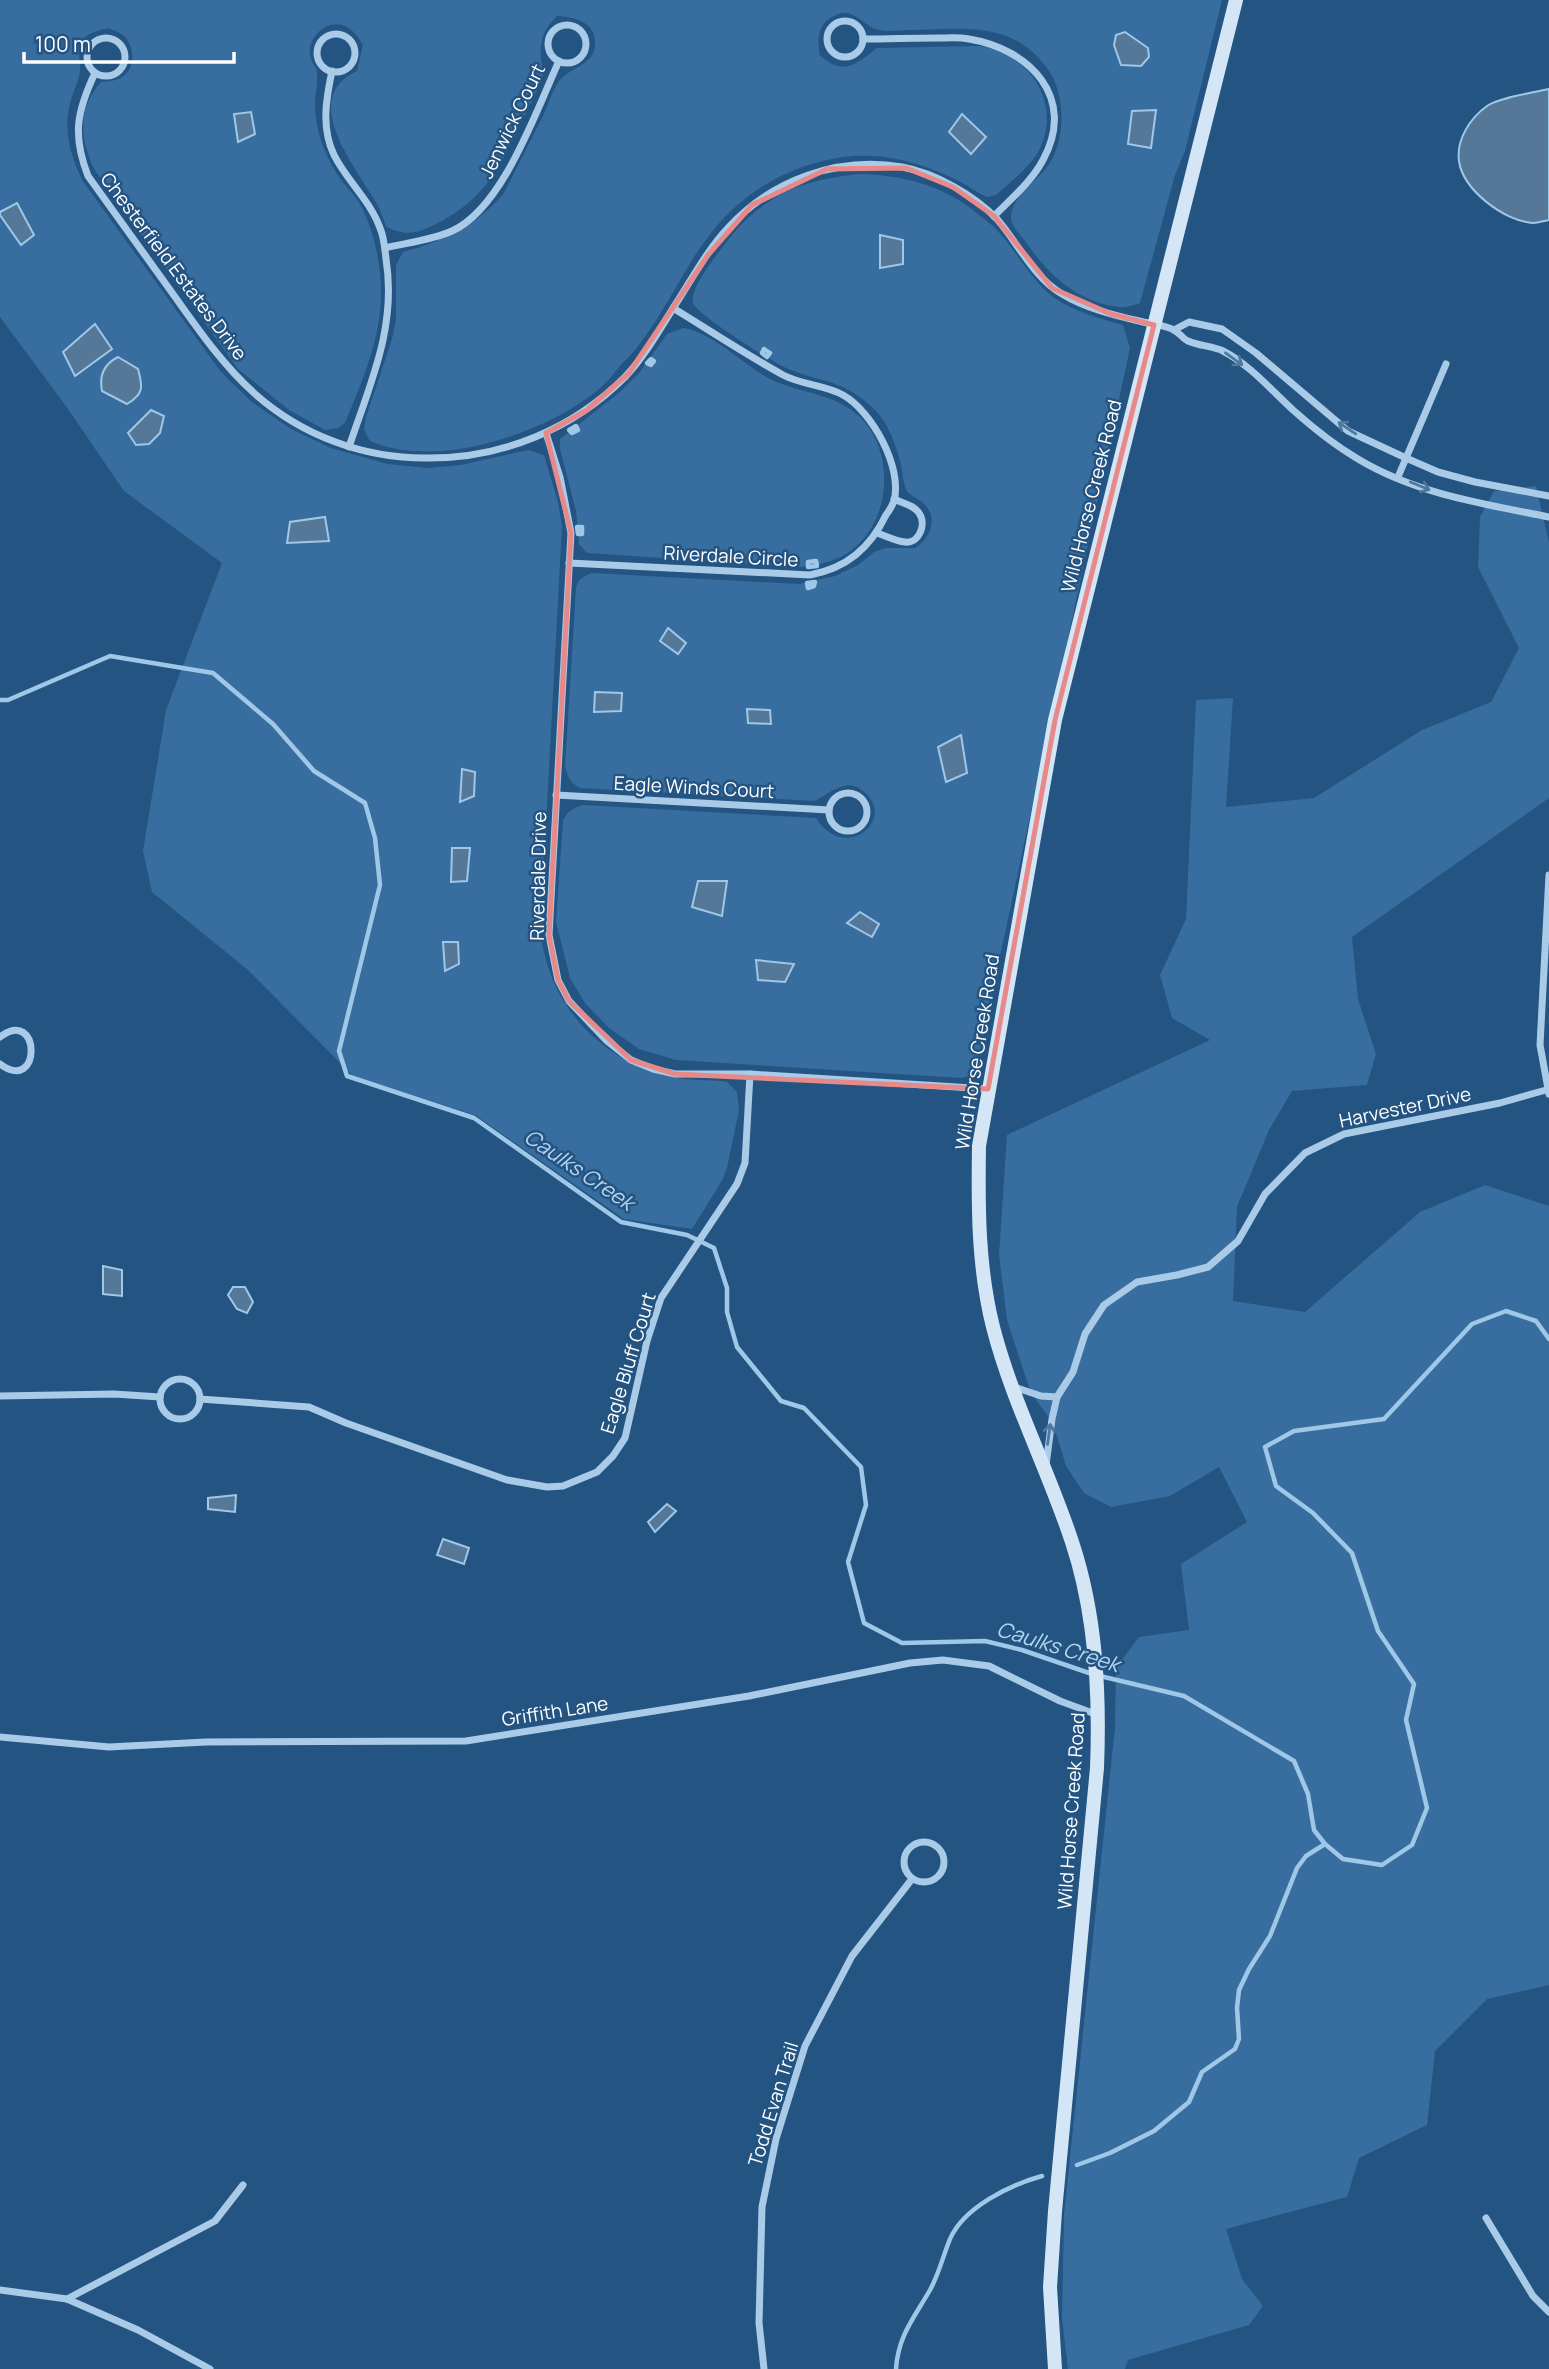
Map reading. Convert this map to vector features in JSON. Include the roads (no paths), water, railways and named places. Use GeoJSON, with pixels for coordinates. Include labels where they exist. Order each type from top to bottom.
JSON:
{"type":"FeatureCollection","features":[{"type":"Feature","properties":{"kind":"main road","name":"Wild Horse Creek Road"},"geometry":{"type":"LineString","coordinates":[[1055,2369],[1050,2287],[1054,2224],[1097,1768],[1098,1699],[1093,1634],[1073,1543],[1010,1385],[993,1325],[982,1264],[978,1204],[979,1146],[1055,720],[1237,0]]}},
{"type":"Feature","properties":{"kind":"street"},"geometry":{"type":"LineString","coordinates":[[846,21],[856,24],[863,38],[859,51],[841,57],[830,49],[827,36],[833,24],[846,21]]}},
{"type":"Feature","properties":{"kind":"street","name":"Jenwick Court"},"geometry":{"type":"LineString","coordinates":[[560,27],[578,29],[586,45],[581,57],[571,63],[558,61],[550,52],[551,35],[560,27]]}},
{"type":"Feature","properties":{"kind":"street"},"geometry":{"type":"LineString","coordinates":[[338,34],[345,36],[353,44],[355,56],[353,62],[344,70],[332,71],[321,64],[319,46],[327,37],[338,34]]}},
{"type":"Feature","properties":{"kind":"street"},"geometry":{"type":"LineString","coordinates":[[863,38],[965,38],[1009,50],[1035,70],[1051,99],[1054,132],[1042,162],[994,216]]}},
{"type":"Feature","properties":{"kind":"street","name":"Chesterfield Estates Drive"},"geometry":{"type":"LineString","coordinates":[[96,40],[114,40],[123,49],[122,66],[113,74],[101,75],[95,72],[88,63],[88,50],[96,40]]}},
{"type":"Feature","properties":{"kind":"street","name":"Jenwick Court"},"geometry":{"type":"LineString","coordinates":[[385,248],[452,231],[481,210],[504,180],[558,61]]}},
{"type":"Feature","properties":{"kind":"street"},"geometry":{"type":"LineString","coordinates":[[332,71],[326,109],[329,140],[335,156],[371,209],[381,229],[390,285],[384,340],[349,447]]}},
{"type":"Feature","properties":{"kind":"street","name":"Chesterfield Estates Drive"},"geometry":{"type":"LineString","coordinates":[[95,72],[81,102],[79,117],[79,148],[88,176],[228,367],[257,396],[290,420],[349,447],[415,458],[480,454],[546,433],[587,410],[629,373],[728,228],[752,205],[776,189],[800,177],[827,169],[880,165],[906,167],[953,187],[994,216],[1042,278],[1065,297],[1111,314],[1174,330]]}},
{"type":"Feature","properties":{"kind":"street"},"geometry":{"type":"LineString","coordinates":[[673,308],[785,376],[841,394],[854,402],[884,443],[894,479],[894,499],[914,508],[923,519],[920,533],[915,540],[909,542],[877,533]]}},
{"type":"Feature","properties":{"kind":"street"},"geometry":{"type":"LineString","coordinates":[[1549,496],[1475,482],[1438,472],[1406,458],[1348,431],[1256,353],[1222,329],[1189,322],[1174,330],[1186,341],[1222,351],[1252,372],[1298,414],[1359,460],[1440,495],[1549,517]]}},
{"type":"Feature","properties":{"kind":"street"},"geometry":{"type":"LineString","coordinates":[[1398,477],[1446,364]]}},
{"type":"Feature","properties":{"kind":"street","name":"Riverdale Drive"},"geometry":{"type":"LineString","coordinates":[[546,433],[560,477],[570,533],[550,935],[558,980],[569,1001],[607,1041],[631,1060],[675,1074],[750,1074],[988,1088]]}},
{"type":"Feature","properties":{"kind":"street","name":"Riverdale Circle"},"geometry":{"type":"LineString","coordinates":[[569,563],[810,575],[827,572],[847,562],[877,533],[894,499]]}},
{"type":"Feature","properties":{"kind":"street"},"geometry":{"type":"LineString","coordinates":[[850,793],[864,803],[867,814],[857,828],[846,830],[832,821],[830,810],[831,804],[838,796],[850,793]]}},
{"type":"Feature","properties":{"kind":"street","name":"Eagle Winds Court"},"geometry":{"type":"LineString","coordinates":[[556,795],[830,810]]}},
{"type":"Feature","properties":{"kind":"street"},"geometry":{"type":"LineString","coordinates":[[1548,1092],[1540,1045],[1546,983],[1549,875]]}},
{"type":"Feature","properties":{"kind":"street"},"geometry":{"type":"LineString","coordinates":[[0,1037],[10,1032],[21,1033],[29,1039],[33,1049],[29,1062],[18,1069],[12,1070],[0,1064]]}},
{"type":"Feature","properties":{"kind":"street","name":"Eagle Bluff Court"},"geometry":{"type":"LineString","coordinates":[[200,1399],[309,1407],[346,1423],[507,1480],[547,1487],[563,1486],[597,1472],[613,1456],[625,1438],[661,1298],[737,1184],[745,1163],[750,1074]]}},
{"type":"Feature","properties":{"kind":"street","name":"Harvester Drive"},"geometry":{"type":"LineString","coordinates":[[1046,1472],[1057,1397],[1073,1372],[1085,1334],[1104,1305],[1137,1282],[1208,1267],[1238,1241],[1265,1194],[1305,1153],[1344,1134],[1548,1092]]}},
{"type":"Feature","properties":{"kind":"street"},"geometry":{"type":"LineString","coordinates":[[181,1379],[192,1383],[200,1399],[199,1406],[191,1416],[179,1420],[167,1415],[160,1397],[169,1382],[181,1379]]}},
{"type":"Feature","properties":{"kind":"street"},"geometry":{"type":"LineString","coordinates":[[1010,1385],[1025,1392],[1057,1397]]}},
{"type":"Feature","properties":{"kind":"street"},"geometry":{"type":"LineString","coordinates":[[0,1396],[114,1394],[160,1397]]}},
{"type":"Feature","properties":{"kind":"street","name":"Griffith Lane"},"geometry":{"type":"LineString","coordinates":[[0,1737],[109,1747],[206,1742],[466,1741],[749,1696],[910,1663],[943,1660],[989,1666],[1060,1701],[1099,1716]]}},
{"type":"Feature","properties":{"kind":"street"},"geometry":{"type":"LineString","coordinates":[[922,1842],[937,1846],[945,1860],[940,1875],[926,1883],[912,1879],[904,1865],[908,1850],[922,1842]]}},
{"type":"Feature","properties":{"kind":"street","name":"Todd Evan Trail"},"geometry":{"type":"LineString","coordinates":[[764,2369],[759,2323],[762,2207],[776,2139],[805,2046],[852,1956],[912,1879]]}},
{"type":"Feature","properties":{"kind":"street"},"geometry":{"type":"LineString","coordinates":[[67,2299],[215,2221],[243,2185]]}},
{"type":"Feature","properties":{"kind":"street"},"geometry":{"type":"LineString","coordinates":[[1486,2218],[1533,2296],[1549,2312]]}},
{"type":"Feature","properties":{"kind":"street"},"geometry":{"type":"LineString","coordinates":[[0,2290],[67,2299],[138,2330],[210,2369]]}},
{"type":"Feature","properties":{"kind":"waterway"},"geometry":{"type":"LineString","coordinates":[[764,349],[770,353],[767,357],[762,353],[764,349]]}},
{"type":"Feature","properties":{"kind":"waterway"},"geometry":{"type":"LineString","coordinates":[[651,359],[654,361],[651,365],[647,363],[651,359]]}},
{"type":"Feature","properties":{"kind":"waterway"},"geometry":{"type":"LineString","coordinates":[[576,426],[578,430],[572,433],[569,430],[576,426]]}},
{"type":"Feature","properties":{"kind":"waterway"},"geometry":{"type":"LineString","coordinates":[[577,527],[582,527],[582,534],[578,534],[577,527]]}},
{"type":"Feature","properties":{"kind":"waterway"},"geometry":{"type":"LineString","coordinates":[[816,561],[817,566],[808,567],[808,562],[816,561]]}},
{"type":"Feature","properties":{"kind":"waterway"},"geometry":{"type":"LineString","coordinates":[[815,582],[814,586],[808,588],[807,583],[815,582]]}},
{"type":"Feature","properties":{"kind":"waterway","name":"Caulks Creek"},"geometry":{"type":"LineString","coordinates":[[0,700],[8,700],[110,656],[213,673],[273,724],[314,771],[365,803],[375,838],[380,885],[339,1051],[347,1076],[474,1118],[621,1222],[687,1235],[714,1248],[727,1288],[727,1312],[737,1347],[781,1401],[804,1408],[861,1467],[866,1505],[848,1562],[864,1623],[902,1643],[985,1641],[1022,1650],[1092,1674]]}},
{"type":"Feature","properties":{"kind":"waterway","name":"Caulks Creek"},"geometry":{"type":"LineString","coordinates":[[1100,1676],[1184,1696],[1294,1761],[1308,1794],[1314,1830],[1325,1844],[1343,1859],[1382,1865],[1412,1845],[1427,1808],[1406,1720],[1414,1684],[1378,1631],[1352,1553],[1313,1513],[1276,1486],[1265,1447],[1294,1431],[1384,1419],[1472,1324],[1506,1311],[1536,1321],[1549,1339]]}},
{"type":"Feature","properties":{"kind":"waterway"},"geometry":{"type":"LineString","coordinates":[[1077,2165],[1110,2153],[1154,2131],[1189,2102],[1202,2072],[1235,2049],[1239,2039],[1239,1990],[1270,1936],[1297,1868],[1306,1856],[1325,1844]]}},
{"type":"Feature","properties":{"kind":"waterway"},"geometry":{"type":"LineString","coordinates":[[896,2369],[903,2337],[933,2284],[957,2227],[989,2199],[1042,2176]]}}]}
